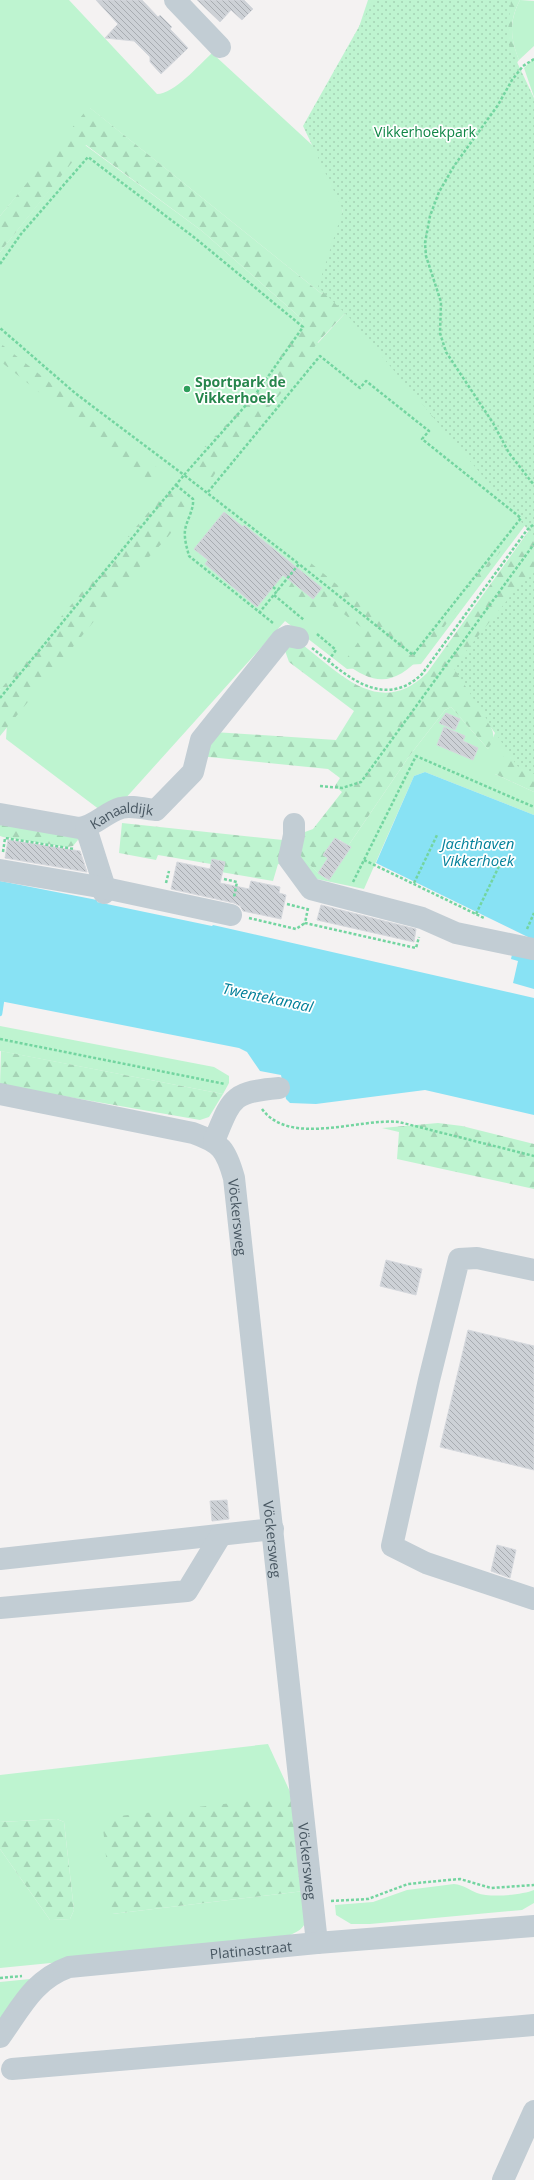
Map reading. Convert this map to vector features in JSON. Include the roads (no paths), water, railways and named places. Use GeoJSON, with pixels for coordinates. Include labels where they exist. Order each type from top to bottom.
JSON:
{"type":"FeatureCollection","features":[{"type":"Feature","properties":{"kind":"street"},"geometry":{"type":"LineString","coordinates":[[175,0],[220,47]]}},
{"type":"Feature","properties":{"kind":"street","name":"Kanaaldijk"},"geometry":{"type":"LineString","coordinates":[[0,814],[86,828],[104,815],[122,807],[156,810],[193,772],[201,740],[290,638]]}},
{"type":"Feature","properties":{"kind":"street"},"geometry":{"type":"LineString","coordinates":[[294,824],[294,835],[289,859],[309,899],[345,898],[422,918],[456,933],[492,931],[526,953]]}},
{"type":"Feature","properties":{"kind":"street"},"geometry":{"type":"LineString","coordinates":[[86,828],[104,891]]}},
{"type":"Feature","properties":{"kind":"street"},"geometry":{"type":"LineString","coordinates":[[0,870],[238,916]]}},
{"type":"Feature","properties":{"kind":"street"},"geometry":{"type":"LineString","coordinates":[[0,1094],[193,1133],[214,1141],[232,1103],[243,1093],[279,1088]]}},
{"type":"Feature","properties":{"kind":"street","name":"Vöckersweg"},"geometry":{"type":"LineString","coordinates":[[214,1141],[229,1160],[234,1178],[318,1943]]}},
{"type":"Feature","properties":{"kind":"street"},"geometry":{"type":"LineString","coordinates":[[534,1270],[477,1258],[459,1259],[429,1380],[392,1546],[426,1563],[534,1599]]}},
{"type":"Feature","properties":{"kind":"street"},"geometry":{"type":"LineString","coordinates":[[0,1559],[273,1529]]}},
{"type":"Feature","properties":{"kind":"street"},"geometry":{"type":"LineString","coordinates":[[0,1608],[187,1591],[221,1535]]}},
{"type":"Feature","properties":{"kind":"street","name":"Platinastraat"},"geometry":{"type":"LineString","coordinates":[[0,2037],[37,1985],[54,1972],[68,1967],[318,1943],[534,1926]]}},
{"type":"Feature","properties":{"kind":"street"},"geometry":{"type":"LineString","coordinates":[[12,2069],[534,2025]]}},
{"type":"Feature","properties":{"kind":"street"},"geometry":{"type":"LineString","coordinates":[[503,2180],[534,2111]]}},
{"type":"Feature","properties":{"kind":"water","name":"Jachthaven Vikkerhoek"},"geometry":{"type":"Polygon","coordinates":[[[425,772],[534,815],[534,940],[376,863],[414,776],[425,772]]]}},
{"type":"Feature","properties":{"kind":"water","name":"Twentekanaal"},"geometry":{"type":"Polygon","coordinates":[[[0,881],[213,925],[534,998],[534,1115],[425,1090],[316,1104],[290,1103],[286,1099],[281,1075],[260,1071],[247,1052],[239,1048],[0,1001],[0,881]]]}},
{"type":"Feature","properties":{"kind":"water"},"geometry":{"type":"Polygon","coordinates":[[[513,950],[534,956],[534,989],[513,983],[518,961],[511,959],[513,950]]]}},
{"type":"Feature","properties":{"kind":"waterway"},"geometry":{"type":"LineString","coordinates":[[0,1014],[2,1001]]}},
{"type":"Feature","properties":{"kind":"place","name":"Sportpark de Vikkerhoek"},"geometry":{"type":"Point","coordinates":[187,389]}},
{"type":"Feature","properties":{"kind":"park label","name":"Vikkerhoekpark"},"geometry":{"type":"Point","coordinates":[425,131]}}]}
